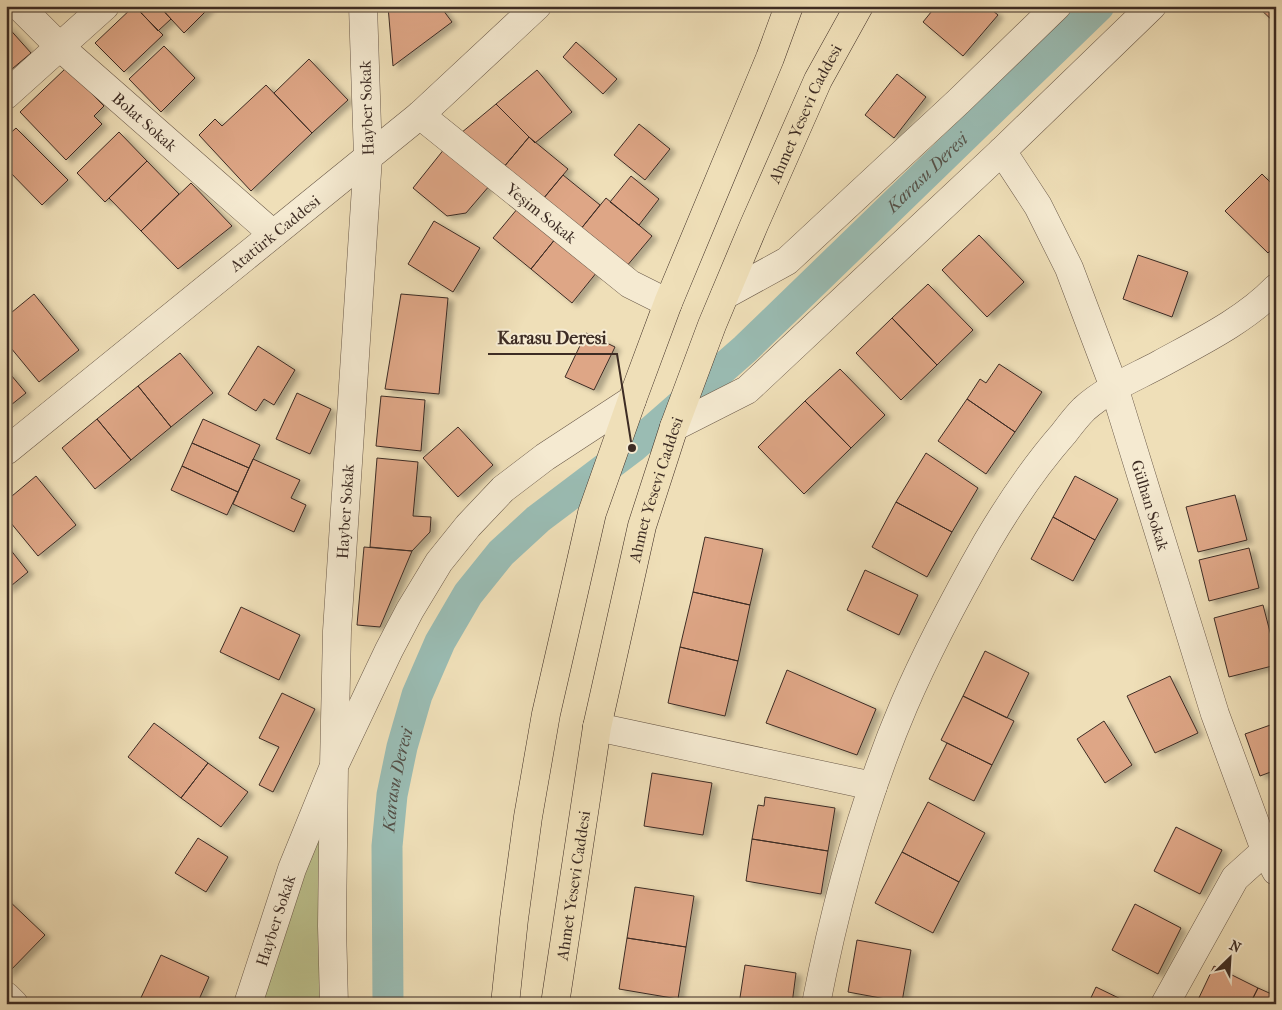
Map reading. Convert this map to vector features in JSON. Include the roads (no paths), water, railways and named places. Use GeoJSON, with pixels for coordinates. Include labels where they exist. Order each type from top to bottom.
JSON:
{"type":"FeatureCollection","features":[{"type":"Feature","properties":{"kind":"highway"},"geometry":{"type":"LineString","coordinates":[[505,1004],[528,817],[546,714],[592,512],[668,303],[770,58],[789,6]]}},
{"type":"Feature","properties":{"kind":"highway","name":"Ahmet Yesevi Caddesi"},"geometry":{"type":"LineString","coordinates":[[555,1004],[597,727],[642,526],[674,427],[712,325],[818,80],[859,6]]}},
{"type":"Feature","properties":{"kind":"street","name":"Bolat Sokak"},"geometry":{"type":"LineString","coordinates":[[19,6],[60,47],[274,234]]}},
{"type":"Feature","properties":{"kind":"street"},"geometry":{"type":"LineString","coordinates":[[6,95],[105,6]]}},
{"type":"Feature","properties":{"kind":"street","name":"Hayber Sokak"},"geometry":{"type":"LineString","coordinates":[[248,1004],[292,869],[334,766],[337,631],[368,157],[363,6]]}},
{"type":"Feature","properties":{"kind":"street","name":"Atatürk Caddesi"},"geometry":{"type":"LineString","coordinates":[[6,451],[420,115],[537,6]]}},
{"type":"Feature","properties":{"kind":"street"},"geometry":{"type":"LineString","coordinates":[[725,295],[787,261],[1057,6]]}},
{"type":"Feature","properties":{"kind":"street"},"geometry":{"type":"LineString","coordinates":[[674,427],[747,390],[1002,151],[1152,6]]}},
{"type":"Feature","properties":{"kind":"street","name":"Yeşim Sokak"},"geometry":{"type":"LineString","coordinates":[[420,115],[630,284],[668,303]]}},
{"type":"Feature","properties":{"kind":"street","name":"Gülhan Sokak"},"geometry":{"type":"LineString","coordinates":[[1002,151],[1038,206],[1069,268],[1114,387],[1215,714],[1272,854]]}},
{"type":"Feature","properties":{"kind":"street"},"geometry":{"type":"LineString","coordinates":[[816,1004],[844,878],[873,786],[904,705],[962,585],[1012,499],[1054,444],[1084,410],[1114,387],[1220,330],[1262,302],[1276,288]]}},
{"type":"Feature","properties":{"kind":"street"},"geometry":{"type":"LineString","coordinates":[[334,1004],[332,926],[334,766],[410,610],[439,562],[468,526],[503,489],[545,457],[632,400]]}},
{"type":"Feature","properties":{"kind":"street"},"geometry":{"type":"LineString","coordinates":[[597,727],[873,786]]}},
{"type":"Feature","properties":{"kind":"street"},"geometry":{"type":"LineString","coordinates":[[1165,1004],[1235,878],[1272,854]]}},
{"type":"Feature","properties":{"kind":"street"},"geometry":{"type":"LineString","coordinates":[[6,996],[14,1004]]}},
{"type":"Feature","properties":{"kind":"waterway","name":"Karasu Deresi"},"geometry":{"type":"LineString","coordinates":[[388,1004],[387,846],[392,795],[402,747],[417,695],[440,642],[468,594],[501,553],[538,519],[632,448],[745,349],[1099,6]]}},
{"type":"Feature","properties":{"kind":"place","name":"Karasu Deresi"},"geometry":{"type":"Point","coordinates":[632,448]}}]}
